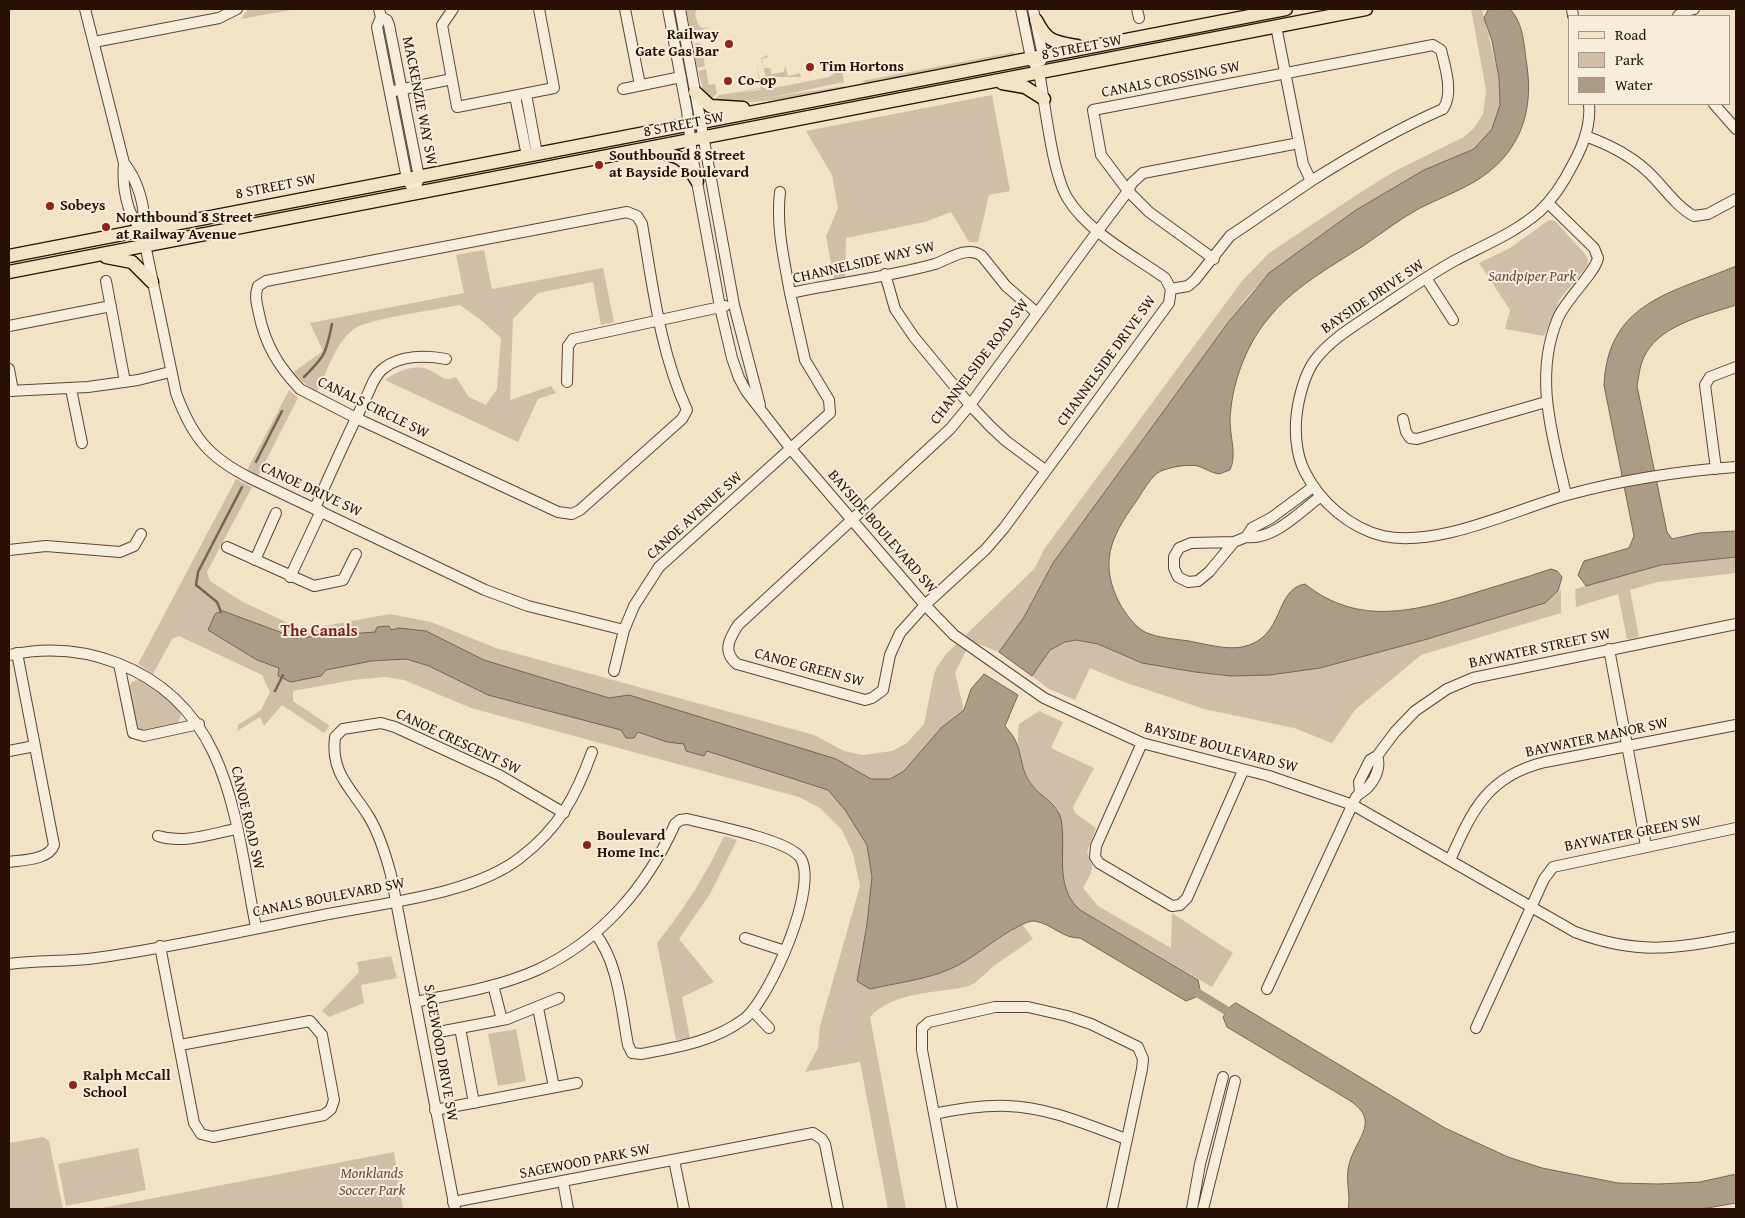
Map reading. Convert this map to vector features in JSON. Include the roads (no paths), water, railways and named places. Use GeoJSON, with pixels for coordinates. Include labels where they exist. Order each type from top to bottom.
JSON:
{"type":"FeatureCollection","features":[{"type":"Feature","properties":{"kind":"main road","name":"8 STREET SW"},"geometry":{"type":"LineString","coordinates":[[9,256],[1286,9]]}},
{"type":"Feature","properties":{"kind":"main road","name":"8 STREET SW"},"geometry":{"type":"LineString","coordinates":[[9,272],[1366,9]]}},
{"type":"Feature","properties":{"kind":"main road"},"geometry":{"type":"LineString","coordinates":[[1034,14],[1042,32],[1050,40],[1078,46],[1094,46]]}},
{"type":"Feature","properties":{"kind":"main road"},"geometry":{"type":"LineString","coordinates":[[989,82],[1025,87],[1044,99]]}},
{"type":"Feature","properties":{"kind":"main road"},"geometry":{"type":"LineString","coordinates":[[696,92],[704,102],[716,108],[768,109]]}},
{"type":"Feature","properties":{"kind":"main road"},"geometry":{"type":"LineString","coordinates":[[644,149],[678,156],[687,163],[697,181]]}},
{"type":"Feature","properties":{"kind":"main road"},"geometry":{"type":"LineString","coordinates":[[94,256],[132,262],[152,282]]}},
{"type":"Feature","properties":{"kind":"street","name":"CANOE DRIVE SW"},"geometry":{"type":"LineString","coordinates":[[86,9],[124,163],[123,178],[133,219],[142,230],[170,372],[183,414],[211,454],[225,466],[485,590],[528,606],[624,630]]}},
{"type":"Feature","properties":{"kind":"street"},"geometry":{"type":"LineString","coordinates":[[94,42],[219,18],[238,9]]}},
{"type":"Feature","properties":{"kind":"street"},"geometry":{"type":"LineString","coordinates":[[453,9],[442,25],[457,106],[554,88],[540,9]]}},
{"type":"Feature","properties":{"kind":"street"},"geometry":{"type":"LineString","coordinates":[[626,9],[640,85]]}},
{"type":"Feature","properties":{"kind":"street"},"geometry":{"type":"LineString","coordinates":[[668,9],[681,77],[694,123],[696,139]]}},
{"type":"Feature","properties":{"kind":"street"},"geometry":{"type":"LineString","coordinates":[[680,9],[696,92],[694,123]]}},
{"type":"Feature","properties":{"kind":"street"},"geometry":{"type":"LineString","coordinates":[[1021,9],[1037,57]]}},
{"type":"Feature","properties":{"kind":"street"},"geometry":{"type":"LineString","coordinates":[[1679,15],[1694,9]]}},
{"type":"Feature","properties":{"kind":"street","name":"MACKENZIE WAY SW"},"geometry":{"type":"LineString","coordinates":[[380,13],[389,25],[401,89],[415,193]]}},
{"type":"Feature","properties":{"kind":"street","name":"MACKENZIE WAY SW"},"geometry":{"type":"LineString","coordinates":[[380,13],[377,27],[390,92],[413,178]]}},
{"type":"Feature","properties":{"kind":"street"},"geometry":{"type":"LineString","coordinates":[[1034,14],[1039,72]]}},
{"type":"Feature","properties":{"kind":"street"},"geometry":{"type":"LineString","coordinates":[[1276,26],[1303,164],[1311,181]]}},
{"type":"Feature","properties":{"kind":"street","name":"CANALS CROSSING SW"},"geometry":{"type":"LineString","coordinates":[[1171,289],[1188,286],[1214,258],[1230,236],[1311,181],[1390,134],[1443,109],[1447,104],[1448,75],[1441,50],[1433,46],[1285,72],[1093,110],[1101,155],[1128,191],[1149,212],[1214,258]]}},
{"type":"Feature","properties":{"kind":"street","name":"CHANNELSIDE DRIVE SW"},"geometry":{"type":"LineString","coordinates":[[925,605],[986,549],[1004,528],[1169,303],[1171,289],[1165,278],[1098,230],[1077,211],[1066,197],[1058,172],[1039,72]]}},
{"type":"Feature","properties":{"kind":"street"},"geometry":{"type":"LineString","coordinates":[[623,89],[681,77]]}},
{"type":"Feature","properties":{"kind":"street"},"geometry":{"type":"LineString","coordinates":[[390,92],[452,79]]}},
{"type":"Feature","properties":{"kind":"street"},"geometry":{"type":"LineString","coordinates":[[526,94],[532,155]]}},
{"type":"Feature","properties":{"kind":"street"},"geometry":{"type":"LineString","coordinates":[[515,96],[532,155]]}},
{"type":"Feature","properties":{"kind":"street","name":"BAYSIDE DRIVE SW"},"geometry":{"type":"LineString","coordinates":[[1589,105],[1585,136],[1570,169],[1548,203],[1520,227],[1426,278],[1332,341],[1314,361],[1301,390],[1296,416],[1298,446],[1304,470],[1313,487],[1338,513],[1359,526],[1380,535],[1404,539],[1426,538],[1454,531],[1566,495],[1607,486],[1670,474],[1736,467]]}},
{"type":"Feature","properties":{"kind":"street"},"geometry":{"type":"LineString","coordinates":[[1715,105],[1736,129]]}},
{"type":"Feature","properties":{"kind":"street"},"geometry":{"type":"LineString","coordinates":[[1585,136],[1625,153],[1646,170],[1684,209],[1694,216],[1708,214],[1736,199]]}},
{"type":"Feature","properties":{"kind":"street","name":"BAYSIDE BOULEVARD SW"},"geometry":{"type":"LineString","coordinates":[[696,139],[697,181],[720,307],[732,358],[739,378],[746,391],[791,449],[925,605],[954,635],[1030,690],[1096,724],[1142,743],[1297,784],[1352,806],[1576,932],[1624,946],[1670,948],[1736,937]]}},
{"type":"Feature","properties":{"kind":"street","name":"BAYSIDE BOULEVARD SW"},"geometry":{"type":"LineString","coordinates":[[696,139],[734,304],[761,408]]}},
{"type":"Feature","properties":{"kind":"street"},"geometry":{"type":"LineString","coordinates":[[1098,230],[1132,183],[1143,173],[1299,143]]}},
{"type":"Feature","properties":{"kind":"street"},"geometry":{"type":"LineString","coordinates":[[780,192],[779,229],[790,293]]}},
{"type":"Feature","properties":{"kind":"street"},"geometry":{"type":"LineString","coordinates":[[1548,203],[1594,248],[1598,258],[1593,269],[1572,294],[1558,318],[1549,344],[1545,369],[1546,402],[1566,495]]}},
{"type":"Feature","properties":{"kind":"street","name":"CANALS CIRCLE SW"},"geometry":{"type":"LineString","coordinates":[[627,212],[636,216],[642,224],[659,321],[671,374],[687,410],[682,419],[580,510],[572,514],[558,512],[356,418],[300,389],[284,372],[272,355],[261,324],[255,297],[261,283],[627,212]]}},
{"type":"Feature","properties":{"kind":"street","name":"CHANNELSIDE ROAD SW"},"geometry":{"type":"LineString","coordinates":[[852,521],[930,449],[970,405],[1098,230]]}},
{"type":"Feature","properties":{"kind":"street","name":"CHANNELSIDE WAY SW"},"geometry":{"type":"LineString","coordinates":[[791,449],[827,418],[831,409],[829,400],[805,360],[790,293],[928,265],[964,252],[974,252],[982,256],[1019,299],[1037,313]]}},
{"type":"Feature","properties":{"kind":"street"},"geometry":{"type":"LineString","coordinates":[[885,274],[890,297],[899,318],[970,405],[1006,441],[1045,470]]}},
{"type":"Feature","properties":{"kind":"street"},"geometry":{"type":"LineString","coordinates":[[1426,278],[1453,320]]}},
{"type":"Feature","properties":{"kind":"street"},"geometry":{"type":"LineString","coordinates":[[106,281],[124,382]]}},
{"type":"Feature","properties":{"kind":"street"},"geometry":{"type":"LineString","coordinates":[[567,382],[568,346],[573,339],[734,304]]}},
{"type":"Feature","properties":{"kind":"street"},"geometry":{"type":"LineString","coordinates":[[9,326],[110,306]]}},
{"type":"Feature","properties":{"kind":"street"},"geometry":{"type":"LineString","coordinates":[[290,577],[356,418],[377,375],[386,366],[409,358],[425,356],[446,359]]}},
{"type":"Feature","properties":{"kind":"street"},"geometry":{"type":"LineString","coordinates":[[1716,468],[1705,385],[1710,377],[1736,366]]}},
{"type":"Feature","properties":{"kind":"street"},"geometry":{"type":"LineString","coordinates":[[9,369],[11,391],[71,389],[124,382],[170,372]]}},
{"type":"Feature","properties":{"kind":"street"},"geometry":{"type":"LineString","coordinates":[[71,389],[82,443]]}},
{"type":"Feature","properties":{"kind":"street"},"geometry":{"type":"LineString","coordinates":[[1403,419],[1406,432],[1410,438],[1417,439],[1546,402]]}},
{"type":"Feature","properties":{"kind":"street","name":"CANOE AVENUE SW"},"geometry":{"type":"LineString","coordinates":[[614,671],[624,630],[634,606],[659,567],[791,449]]}},
{"type":"Feature","properties":{"kind":"street"},"geometry":{"type":"LineString","coordinates":[[1246,537],[1252,528],[1271,518],[1313,487]]}},
{"type":"Feature","properties":{"kind":"street"},"geometry":{"type":"LineString","coordinates":[[1234,542],[1209,572],[1198,581],[1188,582],[1178,577],[1174,568],[1174,557],[1179,548],[1191,543],[1234,542],[1246,537],[1256,538],[1274,530],[1321,496]]}},
{"type":"Feature","properties":{"kind":"street"},"geometry":{"type":"LineString","coordinates":[[255,560],[276,513]]}},
{"type":"Feature","properties":{"kind":"street","name":"CANOE GREEN SW"},"geometry":{"type":"LineString","coordinates":[[852,521],[750,612],[738,625],[729,639],[727,647],[732,660],[737,664],[865,700],[872,698],[883,690],[890,655],[900,633],[925,605]]}},
{"type":"Feature","properties":{"kind":"street"},"geometry":{"type":"LineString","coordinates":[[9,550],[46,546],[120,552],[134,546],[141,534]]}},
{"type":"Feature","properties":{"kind":"street"},"geometry":{"type":"LineString","coordinates":[[226,547],[314,586],[343,580],[356,554]]}},
{"type":"Feature","properties":{"kind":"street","name":"BAYWATER STREET SW"},"geometry":{"type":"LineString","coordinates":[[1267,989],[1360,792],[1359,782],[1365,766],[1377,756],[1394,732],[1415,711],[1447,690],[1473,678],[1736,624]]}},
{"type":"Feature","properties":{"kind":"street","name":"CANOE ROAD SW"},"geometry":{"type":"LineString","coordinates":[[13,654],[56,649],[101,657],[153,681],[177,701],[199,724],[213,748],[223,773],[256,927]]}},
{"type":"Feature","properties":{"kind":"street"},"geometry":{"type":"LineString","coordinates":[[1609,649],[1646,846]]}},
{"type":"Feature","properties":{"kind":"street"},"geometry":{"type":"LineString","coordinates":[[9,862],[44,856],[49,853],[54,845],[13,654]]}},
{"type":"Feature","properties":{"kind":"street"},"geometry":{"type":"LineString","coordinates":[[119,664],[133,733],[144,736],[199,724]]}},
{"type":"Feature","properties":{"kind":"street","name":"CANOE CRESCENT SW"},"geometry":{"type":"LineString","coordinates":[[397,901],[383,847],[369,817],[352,796],[340,771],[334,744],[337,733],[343,728],[380,723],[395,727],[499,775],[564,813]]}},
{"type":"Feature","properties":{"kind":"street","name":"BAYWATER MANOR SW"},"geometry":{"type":"LineString","coordinates":[[1450,860],[1473,810],[1483,797],[1506,778],[1533,765],[1736,725]]}},
{"type":"Feature","properties":{"kind":"street"},"geometry":{"type":"LineString","coordinates":[[1142,743],[1096,846],[1095,857],[1099,863],[1172,906],[1180,905],[1187,898],[1243,770]]}},
{"type":"Feature","properties":{"kind":"street"},"geometry":{"type":"LineString","coordinates":[[9,751],[34,746]]}},
{"type":"Feature","properties":{"kind":"street","name":"CANALS BOULEVARD SW"},"geometry":{"type":"LineString","coordinates":[[9,964],[97,958],[397,901],[467,884],[495,873],[520,858],[551,831],[581,783],[592,752]]}},
{"type":"Feature","properties":{"kind":"street"},"geometry":{"type":"LineString","coordinates":[[415,1002],[493,985],[536,970],[567,954],[595,933],[627,902],[653,868],[675,824],[680,820],[687,818],[782,846],[799,856],[804,877],[803,894],[785,951],[762,1001],[744,1019],[700,1042],[641,1054],[632,1052],[628,1045],[613,969],[605,946],[595,933]]}},
{"type":"Feature","properties":{"kind":"street","name":"BAYWATER GREEN SW"},"geometry":{"type":"LineString","coordinates":[[1476,1028],[1544,879],[1553,867],[1736,828]]}},
{"type":"Feature","properties":{"kind":"street"},"geometry":{"type":"LineString","coordinates":[[158,836],[172,840],[184,839],[236,829]]}},
{"type":"Feature","properties":{"kind":"street","name":"SAGEWOOD DRIVE SW"},"geometry":{"type":"LineString","coordinates":[[397,901],[454,1206]]}},
{"type":"Feature","properties":{"kind":"street"},"geometry":{"type":"LineString","coordinates":[[745,938],[785,951]]}},
{"type":"Feature","properties":{"kind":"street"},"geometry":{"type":"LineString","coordinates":[[160,946],[194,1124],[201,1134],[213,1137],[324,1115],[331,1109],[334,1100],[322,1035],[310,1021],[180,1045]]}},
{"type":"Feature","properties":{"kind":"street"},"geometry":{"type":"LineString","coordinates":[[493,985],[502,1020]]}},
{"type":"Feature","properties":{"kind":"street"},"geometry":{"type":"LineString","coordinates":[[444,1032],[502,1020],[538,1008],[558,998]]}},
{"type":"Feature","properties":{"kind":"street"},"geometry":{"type":"LineString","coordinates":[[952,1209],[921,1043],[922,1028],[925,1024],[995,1007],[1028,1007],[1091,1024],[1138,1047],[1143,1059],[1112,1209]]}},
{"type":"Feature","properties":{"kind":"street"},"geometry":{"type":"LineString","coordinates":[[538,1008],[554,1087]]}},
{"type":"Feature","properties":{"kind":"street"},"geometry":{"type":"LineString","coordinates":[[753,1011],[769,1028]]}},
{"type":"Feature","properties":{"kind":"street"},"geometry":{"type":"LineString","coordinates":[[460,1028],[474,1103]]}},
{"type":"Feature","properties":{"kind":"street"},"geometry":{"type":"LineString","coordinates":[[1192,1209],[1200,1164],[1222,1077]]}},
{"type":"Feature","properties":{"kind":"street"},"geometry":{"type":"LineString","coordinates":[[1203,1209],[1235,1081]]}},
{"type":"Feature","properties":{"kind":"street"},"geometry":{"type":"LineString","coordinates":[[435,1110],[578,1083]]}},
{"type":"Feature","properties":{"kind":"street"},"geometry":{"type":"LineString","coordinates":[[934,1114],[978,1106],[1034,1108],[1064,1116],[1126,1138]]}},
{"type":"Feature","properties":{"kind":"street"},"geometry":{"type":"LineString","coordinates":[[674,1160],[813,1133],[822,1139],[825,1144],[838,1209]]}},
{"type":"Feature","properties":{"kind":"street","name":"SAGEWOOD PARK SW"},"geometry":{"type":"LineString","coordinates":[[454,1206],[563,1181],[674,1160],[684,1209]]}},
{"type":"Feature","properties":{"kind":"street"},"geometry":{"type":"LineString","coordinates":[[563,1181],[568,1209]]}},
{"type":"Feature","properties":{"kind":"water"},"geometry":{"type":"Polygon","coordinates":[[[1510,9],[1521,28],[1529,84],[1525,117],[1520,133],[1512,147],[1489,172],[1468,186],[1405,217],[1312,279],[1277,308],[1252,342],[1236,381],[1230,421],[1233,459],[1230,470],[1219,474],[1198,466],[1189,465],[1169,468],[1157,473],[1146,486],[1119,528],[1110,552],[1110,576],[1122,608],[1134,623],[1145,632],[1161,637],[1229,648],[1242,647],[1256,642],[1266,634],[1273,625],[1288,595],[1295,588],[1305,584],[1325,597],[1346,606],[1388,611],[1409,609],[1452,600],[1551,569],[1557,571],[1562,577],[1558,591],[1545,603],[1424,640],[1320,668],[1270,675],[1231,676],[1142,663],[1098,644],[1076,640],[1065,642],[1050,650],[1032,676],[999,652],[1024,617],[1053,563],[1227,324],[1269,273],[1356,210],[1424,170],[1474,149],[1492,129],[1500,105],[1499,78],[1492,41],[1484,18],[1488,10],[1510,9]]]}},
{"type":"Feature","properties":{"kind":"water"},"geometry":{"type":"Polygon","coordinates":[[[1736,266],[1736,305],[1686,322],[1663,335],[1646,353],[1640,369],[1637,386],[1667,532],[1672,539],[1699,533],[1736,531],[1736,557],[1661,565],[1586,586],[1578,575],[1584,561],[1629,548],[1634,536],[1604,385],[1608,357],[1617,335],[1631,318],[1648,304],[1668,293],[1736,266]]]}},
{"type":"Feature","properties":{"kind":"water"},"geometry":{"type":"Polygon","coordinates":[[[223,611],[296,638],[375,632],[377,627],[389,626],[391,630],[399,628],[426,631],[484,660],[609,698],[629,695],[836,759],[871,779],[890,779],[904,771],[942,727],[964,710],[971,689],[984,674],[1018,695],[1005,726],[1015,740],[1028,780],[1053,805],[1061,819],[1064,879],[1066,890],[1072,900],[1080,910],[1198,980],[1200,989],[1196,997],[1186,1001],[1080,938],[1062,934],[1040,922],[1034,921],[1019,926],[969,959],[940,973],[870,989],[857,981],[867,924],[872,877],[867,845],[845,810],[828,790],[707,751],[704,756],[686,751],[684,744],[667,742],[638,732],[634,738],[626,738],[621,730],[488,695],[429,666],[406,659],[371,661],[326,670],[321,676],[291,682],[278,676],[279,668],[257,660],[208,630],[215,614],[223,611]]]}},
{"type":"Feature","properties":{"kind":"water"},"geometry":{"type":"Polygon","coordinates":[[[1236,1003],[1445,1128],[1508,1157],[1542,1168],[1618,1183],[1700,1182],[1736,1174],[1736,1203],[1701,1209],[1348,1209],[1348,1170],[1363,1132],[1364,1116],[1359,1108],[1349,1100],[1227,1027],[1223,1017],[1230,1007],[1236,1003]]]}},
{"type":"Feature","properties":{"kind":"waterway"},"geometry":{"type":"LineString","coordinates":[[304,377],[324,354],[332,324]]}},
{"type":"Feature","properties":{"kind":"waterway"},"geometry":{"type":"LineString","coordinates":[[256,462],[282,411]]}},
{"type":"Feature","properties":{"kind":"waterway"},"geometry":{"type":"LineString","coordinates":[[221,612],[217,602],[196,585],[198,572],[242,487]]}},
{"type":"Feature","properties":{"kind":"waterway"},"geometry":{"type":"LineString","coordinates":[[275,691],[283,675]]}},
{"type":"Feature","properties":{"kind":"waterway"},"geometry":{"type":"LineString","coordinates":[[1188,987],[1237,1017]]}},
{"type":"Feature","properties":{"kind":"place","name":"Railway Gate Gas Bar"},"geometry":{"type":"Point","coordinates":[729,44]}},
{"type":"Feature","properties":{"kind":"place","name":"Tim Hortons"},"geometry":{"type":"Point","coordinates":[810,67]}},
{"type":"Feature","properties":{"kind":"place","name":"Co-op"},"geometry":{"type":"Point","coordinates":[728,81]}},
{"type":"Feature","properties":{"kind":"place","name":"Southbound 8 Street at Bayside Boulevard"},"geometry":{"type":"Point","coordinates":[599,165]}},
{"type":"Feature","properties":{"kind":"place","name":"Sobeys"},"geometry":{"type":"Point","coordinates":[50,206]}},
{"type":"Feature","properties":{"kind":"place","name":"Northbound 8 Street at Railway Avenue"},"geometry":{"type":"Point","coordinates":[106,227]}},
{"type":"Feature","properties":{"kind":"place","name":"Boulevard Home Inc."},"geometry":{"type":"Point","coordinates":[587,845]}},
{"type":"Feature","properties":{"kind":"place","name":"Ralph McCall School"},"geometry":{"type":"Point","coordinates":[73,1085]}},
{"type":"Feature","properties":{"kind":"district","name":"The Canals"},"geometry":{"type":"Point","coordinates":[319,632]}},
{"type":"Feature","properties":{"kind":"park label","name":"Sandpiper Park"},"geometry":{"type":"Point","coordinates":[1532,277]}},
{"type":"Feature","properties":{"kind":"park label","name":"Monklands Soccer Park"},"geometry":{"type":"Point","coordinates":[372,1182]}}]}
